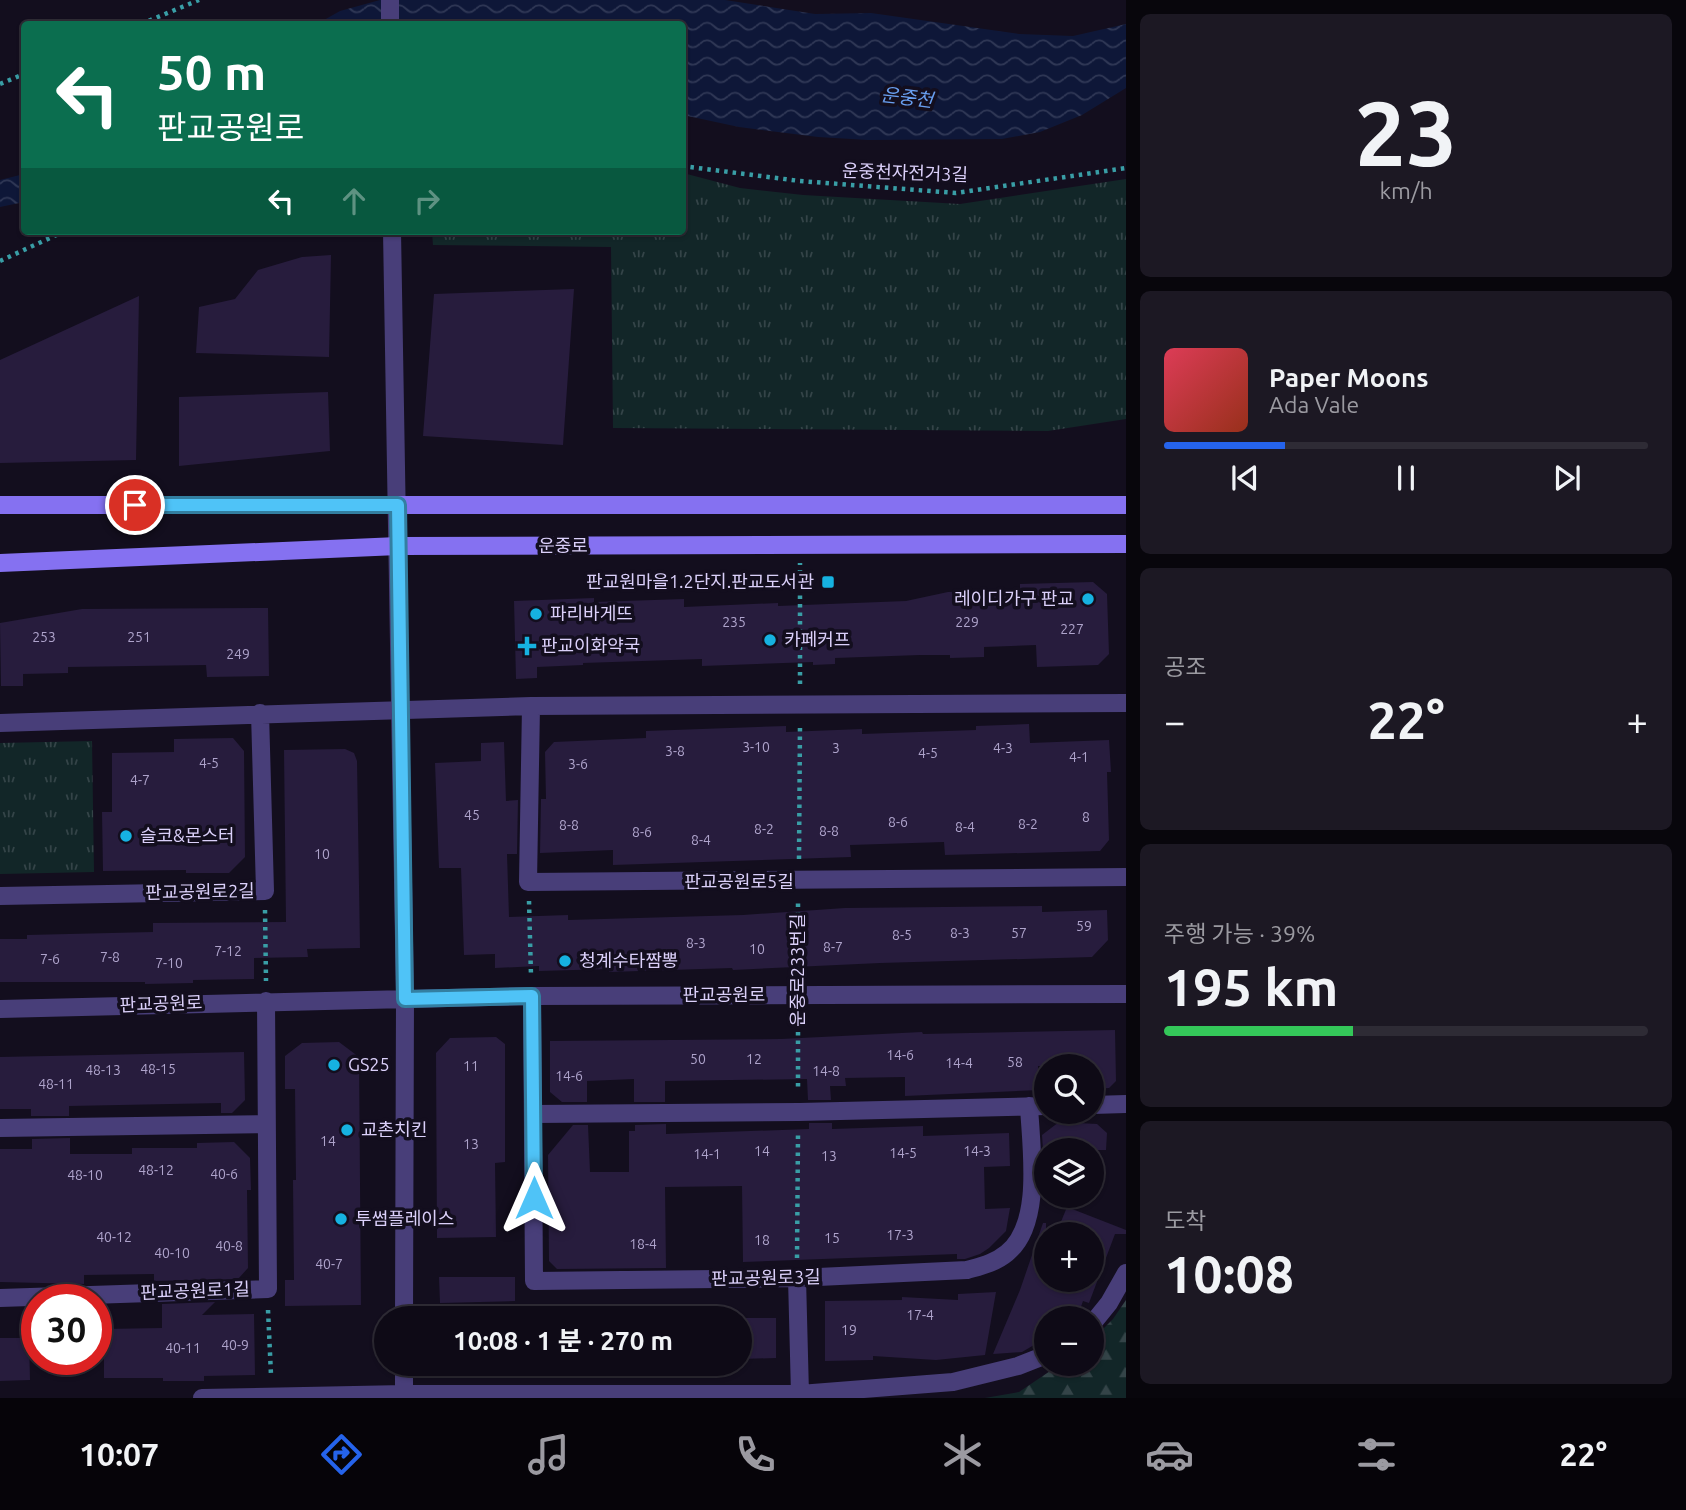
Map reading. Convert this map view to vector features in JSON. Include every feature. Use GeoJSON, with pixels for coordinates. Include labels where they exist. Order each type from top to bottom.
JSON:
{"type":"FeatureCollection","features":[{"type":"Feature","properties":{"kind":"main road"},"geometry":{"type":"LineString","coordinates":[[0,505],[1126,505]]}},
{"type":"Feature","properties":{"kind":"main road","name":"운중로"},"geometry":{"type":"LineString","coordinates":[[0,563],[398,546],[1126,544]]}},
{"type":"Feature","properties":{"kind":"street"},"geometry":{"type":"LineString","coordinates":[[390,0],[390,21]]}},
{"type":"Feature","properties":{"kind":"street"},"geometry":{"type":"LineString","coordinates":[[392,235],[405,999],[404,1306]]}},
{"type":"Feature","properties":{"kind":"street"},"geometry":{"type":"LineString","coordinates":[[0,723],[531,706],[1126,702]]}},
{"type":"Feature","properties":{"kind":"street"},"geometry":{"type":"LineString","coordinates":[[528,883],[531,706]]}},
{"type":"Feature","properties":{"kind":"street","name":"판교공원로2길"},"geometry":{"type":"LineString","coordinates":[[0,896],[265,891],[260,713]]}},
{"type":"Feature","properties":{"kind":"street","name":"판교공원로5길"},"geometry":{"type":"LineString","coordinates":[[528,883],[1126,877]]}},
{"type":"Feature","properties":{"kind":"street","name":"판교공원로"},"geometry":{"type":"LineString","coordinates":[[0,1009],[532,996],[1126,994]]}},
{"type":"Feature","properties":{"kind":"street","name":"판교공원로3길"},"geometry":{"type":"LineString","coordinates":[[532,996],[534,1281],[797,1278],[967,1270],[989,1264],[1007,1253],[1019,1239],[1028,1217],[1037,1124]]}},
{"type":"Feature","properties":{"kind":"street","name":"판교공원로1길"},"geometry":{"type":"LineString","coordinates":[[0,1298],[268,1289],[266,1001]]}},
{"type":"Feature","properties":{"kind":"street"},"geometry":{"type":"LineString","coordinates":[[1104,1105],[1126,1104]]}},
{"type":"Feature","properties":{"kind":"street","name":"판교공원로3길"},"geometry":{"type":"LineString","coordinates":[[533,1114],[799,1112],[1034,1106]]}},
{"type":"Feature","properties":{"kind":"street"},"geometry":{"type":"LineString","coordinates":[[0,1128],[266,1124]]}},
{"type":"Feature","properties":{"kind":"street"},"geometry":{"type":"LineString","coordinates":[[1104,1309],[1126,1273]]}},
{"type":"Feature","properties":{"kind":"street"},"geometry":{"type":"LineString","coordinates":[[797,1278],[800,1394]]}},
{"type":"Feature","properties":{"kind":"street"},"geometry":{"type":"LineString","coordinates":[[202,1398],[404,1394],[800,1394],[953,1382],[1018,1366],[1034,1359]]}},
{"type":"Feature","properties":{"kind":"street"},"geometry":{"type":"LineString","coordinates":[[404,1376],[404,1394]]}},
{"type":"Feature","properties":{"kind":"path"},"geometry":{"type":"LineString","coordinates":[[148,21],[199,0]]}},
{"type":"Feature","properties":{"kind":"path"},"geometry":{"type":"LineString","coordinates":[[0,84],[21,75]]}},
{"type":"Feature","properties":{"kind":"path","name":"운중천자전거3길"},"geometry":{"type":"LineString","coordinates":[[686,167],[800,181],[956,193],[1126,168]]}},
{"type":"Feature","properties":{"kind":"path"},"geometry":{"type":"LineString","coordinates":[[0,261],[56,235]]}},
{"type":"Feature","properties":{"kind":"path","name":"운중로233번길"},"geometry":{"type":"LineString","coordinates":[[797,1278],[801,545]]}},
{"type":"Feature","properties":{"kind":"path"},"geometry":{"type":"LineString","coordinates":[[528,883],[532,996]]}},
{"type":"Feature","properties":{"kind":"path"},"geometry":{"type":"LineString","coordinates":[[265,891],[266,1001]]}},
{"type":"Feature","properties":{"kind":"path"},"geometry":{"type":"LineString","coordinates":[[268,1289],[272,1397]]}},
{"type":"Feature","properties":{"kind":"green space"},"geometry":{"type":"Polygon","coordinates":[[[686,174],[740,188],[803,195],[960,204],[1126,179],[1126,419],[1048,431],[613,428],[611,247],[433,245],[432,235],[686,235],[686,174]]]}},
{"type":"Feature","properties":{"kind":"green space"},"geometry":{"type":"Polygon","coordinates":[[[92,741],[94,872],[0,874],[0,743],[92,741]]]}},
{"type":"Feature","properties":{"kind":"green space"},"geometry":{"type":"Polygon","coordinates":[[[1126,1300],[1126,1398],[985,1398],[1019,1392],[1043,1376],[1104,1376],[1104,1328],[1126,1300]]]}},
{"type":"Feature","properties":{"kind":"water","name":"운중천"},"geometry":{"type":"Polygon","coordinates":[[[380,0],[725,0],[815,14],[871,13],[1019,34],[1073,36],[1126,24],[1126,88],[1082,115],[1040,132],[1002,139],[868,140],[818,137],[739,127],[686,116],[686,21],[322,21],[340,11],[380,0]]]}},
{"type":"Feature","properties":{"kind":"water"},"geometry":{"type":"Polygon","coordinates":[[[21,175],[21,203],[0,207],[0,180],[21,175]]]}},
{"type":"Feature","properties":{"kind":"building"},"geometry":{"type":"Polygon","coordinates":[[[331,255],[329,357],[196,353],[199,307],[235,299],[258,270],[302,257],[331,255]]]}},
{"type":"Feature","properties":{"kind":"building"},"geometry":{"type":"Polygon","coordinates":[[[574,289],[563,445],[423,436],[434,294],[574,289]]]}},
{"type":"Feature","properties":{"kind":"building"},"geometry":{"type":"Polygon","coordinates":[[[139,296],[136,460],[0,463],[0,360],[139,296]]]}},
{"type":"Feature","properties":{"kind":"building"},"geometry":{"type":"Polygon","coordinates":[[[328,392],[330,451],[179,466],[179,397],[328,392]]]}},
{"type":"Feature","properties":{"kind":"building"},"geometry":{"type":"Polygon","coordinates":[[[1093,582],[1107,594],[1109,654],[1098,665],[1037,667],[1036,645],[984,647],[984,657],[920,655],[835,658],[835,664],[813,665],[813,662],[702,666],[702,659],[583,663],[537,667],[537,678],[516,679],[514,601],[684,599],[684,607],[778,603],[778,606],[906,601],[948,592],[1020,589],[1020,584],[1093,582]]]}},
{"type":"Feature","properties":{"kind":"building"},"geometry":{"type":"Polygon","coordinates":[[[268,608],[269,676],[207,677],[206,665],[68,667],[68,673],[23,674],[23,686],[1,686],[0,623],[82,609],[268,608]]]}},
{"type":"Feature","properties":{"kind":"building"},"geometry":{"type":"Polygon","coordinates":[[[1029,724],[1030,743],[1109,740],[1109,840],[1100,851],[945,855],[944,842],[850,845],[851,857],[613,865],[613,850],[540,853],[541,799],[546,799],[545,752],[554,742],[646,738],[646,731],[786,726],[786,732],[862,729],[862,734],[976,730],[976,726],[1029,724]]]}},
{"type":"Feature","properties":{"kind":"building"},"geometry":{"type":"Polygon","coordinates":[[[233,738],[244,751],[245,857],[229,873],[186,873],[186,870],[103,871],[102,812],[112,812],[112,753],[174,752],[174,739],[233,738]]]}},
{"type":"Feature","properties":{"kind":"building"},"geometry":{"type":"Polygon","coordinates":[[[504,742],[506,801],[518,800],[517,854],[507,854],[509,917],[568,915],[568,920],[743,915],[845,908],[1042,906],[1042,912],[1107,910],[1108,940],[1092,957],[733,970],[609,972],[609,969],[539,971],[539,966],[495,968],[495,954],[464,955],[461,868],[439,868],[435,763],[481,761],[481,743],[504,742]]]}},
{"type":"Feature","properties":{"kind":"building"},"geometry":{"type":"Polygon","coordinates":[[[345,749],[354,753],[357,761],[360,948],[307,949],[308,957],[254,958],[254,979],[145,984],[0,982],[0,939],[27,939],[27,935],[153,932],[153,923],[286,922],[284,750],[345,749]]]}},
{"type":"Feature","properties":{"kind":"building"},"geometry":{"type":"Polygon","coordinates":[[[1115,1030],[1116,1081],[1109,1088],[1104,1088],[1104,1054],[1034,1054],[1034,1090],[905,1096],[905,1077],[845,1078],[846,1086],[830,1086],[831,1100],[808,1100],[807,1079],[665,1081],[665,1102],[634,1102],[634,1079],[587,1081],[587,1102],[562,1102],[550,1092],[550,1041],[781,1039],[1115,1030]]]}},
{"type":"Feature","properties":{"kind":"building"},"geometry":{"type":"Polygon","coordinates":[[[496,1037],[505,1044],[505,1162],[495,1163],[496,1237],[437,1238],[436,1053],[450,1038],[496,1037]]]}},
{"type":"Feature","properties":{"kind":"building"},"geometry":{"type":"Polygon","coordinates":[[[339,1042],[359,1057],[361,1305],[285,1306],[285,1280],[294,1280],[293,1180],[296,1180],[295,1089],[285,1089],[285,1056],[302,1043],[339,1042]]]}},
{"type":"Feature","properties":{"kind":"building"},"geometry":{"type":"Polygon","coordinates":[[[244,1052],[245,1100],[232,1113],[221,1113],[221,1103],[69,1106],[69,1116],[31,1116],[31,1109],[0,1109],[0,1057],[244,1052]]]}},
{"type":"Feature","properties":{"kind":"building"},"geometry":{"type":"Polygon","coordinates":[[[809,1123],[832,1123],[832,1129],[923,1126],[923,1136],[1009,1133],[1010,1166],[984,1167],[985,1209],[1010,1208],[1006,1231],[989,1248],[965,1259],[957,1259],[957,1254],[743,1262],[742,1186],[665,1187],[666,1268],[557,1269],[549,1261],[548,1155],[573,1125],[588,1125],[590,1172],[629,1172],[629,1131],[635,1131],[635,1125],[666,1124],[666,1134],[809,1129],[809,1123]]]}},
{"type":"Feature","properties":{"kind":"building"},"geometry":{"type":"Polygon","coordinates":[[[1056,1124],[1097,1124],[1107,1133],[1106,1150],[1104,1138],[1042,1138],[1042,1135],[1056,1124]]]}},
{"type":"Feature","properties":{"kind":"building"},"geometry":{"type":"Polygon","coordinates":[[[70,1138],[70,1154],[132,1154],[132,1148],[197,1148],[197,1143],[234,1142],[250,1158],[251,1190],[247,1190],[248,1268],[238,1279],[154,1281],[154,1274],[84,1275],[84,1284],[0,1282],[0,1149],[32,1149],[32,1139],[70,1138]]]}},
{"type":"Feature","properties":{"kind":"building"},"geometry":{"type":"Polygon","coordinates":[[[1067,1208],[1070,1208],[1126,1230],[1126,1234],[1115,1234],[1104,1263],[1104,1222],[1061,1222],[1067,1208]]]}},
{"type":"Feature","properties":{"kind":"building"},"geometry":{"type":"Polygon","coordinates":[[[1034,1249],[1034,1292],[1093,1292],[1089,1303],[1083,1301],[1081,1306],[1034,1306],[1034,1345],[1022,1352],[993,1354],[1034,1249]]]}},
{"type":"Feature","properties":{"kind":"building"},"geometry":{"type":"Polygon","coordinates":[[[439,1277],[515,1277],[515,1301],[440,1303],[439,1277]]]}},
{"type":"Feature","properties":{"kind":"building"},"geometry":{"type":"Polygon","coordinates":[[[996,1292],[985,1355],[936,1360],[873,1356],[873,1360],[825,1361],[825,1301],[902,1300],[902,1297],[958,1300],[958,1294],[996,1292]]]}},
{"type":"Feature","properties":{"kind":"building"},"geometry":{"type":"Polygon","coordinates":[[[215,1302],[202,1315],[254,1314],[255,1375],[204,1376],[204,1381],[104,1378],[104,1375],[112,1375],[112,1329],[162,1328],[162,1304],[215,1302]]]}},
{"type":"Feature","properties":{"kind":"building"},"geometry":{"type":"Polygon","coordinates":[[[752,1318],[776,1318],[776,1358],[752,1359],[752,1318]]]}},
{"type":"Feature","properties":{"kind":"building"},"geometry":{"type":"Polygon","coordinates":[[[0,1338],[21,1338],[21,1375],[30,1375],[30,1380],[0,1381],[0,1338]]]}},
{"type":"Feature","properties":{"kind":"place","name":"판교원마을1.2단지.판교도서관"},"geometry":{"type":"Point","coordinates":[828,582]}},
{"type":"Feature","properties":{"kind":"place","name":"레이디가구 판교"},"geometry":{"type":"Point","coordinates":[1088,599]}},
{"type":"Feature","properties":{"kind":"place","name":"파리바게뜨"},"geometry":{"type":"Point","coordinates":[536,614]}},
{"type":"Feature","properties":{"kind":"place","name":"카페커프"},"geometry":{"type":"Point","coordinates":[770,640]}},
{"type":"Feature","properties":{"kind":"place","name":"판교이화약국"},"geometry":{"type":"Point","coordinates":[527,646]}},
{"type":"Feature","properties":{"kind":"place","name":"슬코&몬스터"},"geometry":{"type":"Point","coordinates":[126,836]}},
{"type":"Feature","properties":{"kind":"place","name":"청계수타짬뽕"},"geometry":{"type":"Point","coordinates":[565,961]}},
{"type":"Feature","properties":{"kind":"place","name":"GS25"},"geometry":{"type":"Point","coordinates":[334,1065]}},
{"type":"Feature","properties":{"kind":"place","name":"교촌치킨"},"geometry":{"type":"Point","coordinates":[347,1130]}},
{"type":"Feature","properties":{"kind":"place","name":"투썸플레이스"},"geometry":{"type":"Point","coordinates":[341,1219]}},
{"type":"Feature","properties":{"kind":"route"},"geometry":{"type":"LineString","coordinates":[[135,505],[398,505],[405,999],[532,996],[534,1198]]}}]}
